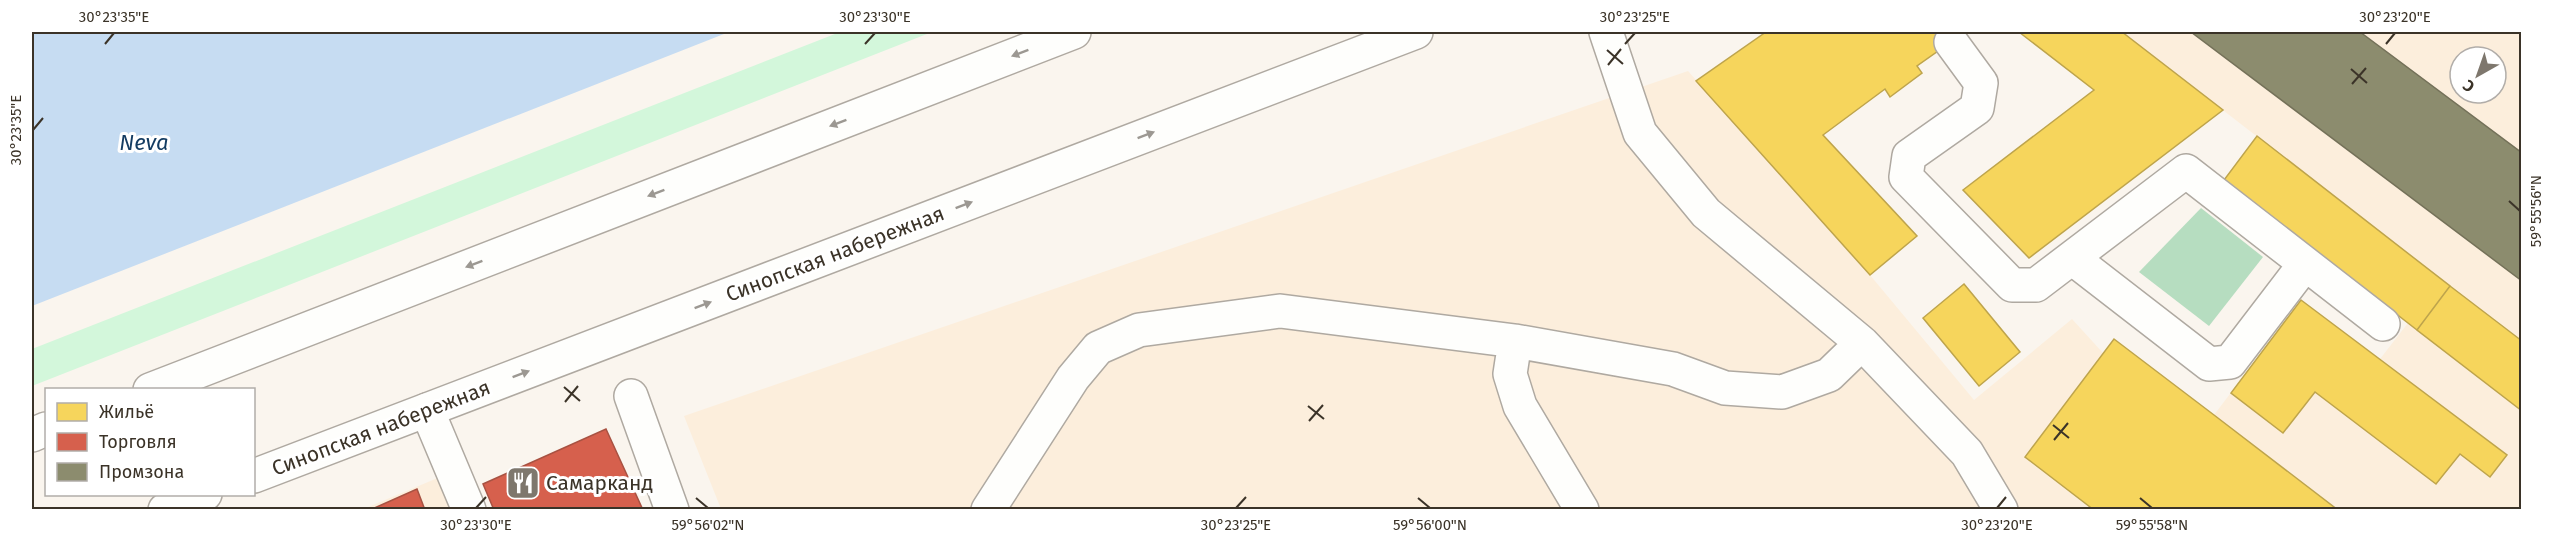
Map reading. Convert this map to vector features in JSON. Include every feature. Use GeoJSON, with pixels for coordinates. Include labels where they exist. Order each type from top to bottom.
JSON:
{"type":"FeatureCollection","features":[{"type":"Feature","properties":{"kind":"main road"},"geometry":{"type":"LineString","coordinates":[[155,388],[1074,32]]}},
{"type":"Feature","properties":{"kind":"main road","name":"Синопская набережная"},"geometry":{"type":"LineString","coordinates":[[255,476],[1416,32]]}},
{"type":"Feature","properties":{"kind":"main road"},"geometry":{"type":"LineString","coordinates":[[1606,32],[1640,133],[1707,213],[1862,344],[1967,453],[2001,510]]}},
{"type":"Feature","properties":{"kind":"main road"},"geometry":{"type":"LineString","coordinates":[[1951,42],[1981,83],[1977,108],[1910,156],[1906,177],[2012,285],[2036,285],[2186,171],[2383,324]]}},
{"type":"Feature","properties":{"kind":"main road"},"geometry":{"type":"LineString","coordinates":[[2072,258],[2209,364],[2230,362],[2305,264]]}},
{"type":"Feature","properties":{"kind":"main road"},"geometry":{"type":"LineString","coordinates":[[988,510],[1072,378],[1098,348],[1139,330],[1280,311],[1515,341],[1673,369],[1725,388],[1782,392],[1829,375],[1862,344]]}},
{"type":"Feature","properties":{"kind":"main road"},"geometry":{"type":"LineString","coordinates":[[1515,341],[1510,374],[1521,406],[1582,510]]}},
{"type":"Feature","properties":{"kind":"main road"},"geometry":{"type":"LineString","coordinates":[[631,396],[672,510]]}},
{"type":"Feature","properties":{"kind":"main road"},"geometry":{"type":"LineString","coordinates":[[427,410],[469,510]]}},
{"type":"Feature","properties":{"kind":"main road"},"geometry":{"type":"LineString","coordinates":[[165,510],[202,496]]}},
{"type":"Feature","properties":{"kind":"shaded area"},"geometry":{"type":"Polygon","coordinates":[[[2122,32],[2521,32],[2521,341],[2122,32]]]}},
{"type":"Feature","properties":{"kind":"shaded area"},"geometry":{"type":"Polygon","coordinates":[[[1688,71],[1870,275],[1974,400],[2072,319],[2103,353],[2025,457],[2094,510],[721,509],[684,416],[1688,71]]]}},
{"type":"Feature","properties":{"kind":"shaded area"},"geometry":{"type":"Polygon","coordinates":[[[2301,300],[2380,359],[2408,323],[2521,411],[2521,509],[2338,509],[2214,415],[2301,300]]]}},
{"type":"Feature","properties":{"kind":"shaded area"},"geometry":{"type":"Polygon","coordinates":[[[464,467],[481,510],[361,510],[464,467]]]}},
{"type":"Feature","properties":{"kind":"green space"},"geometry":{"type":"Polygon","coordinates":[[[840,32],[932,32],[32,386],[32,349],[840,32]]]}},
{"type":"Feature","properties":{"kind":"green space"},"geometry":{"type":"Polygon","coordinates":[[[2201,208],[2263,257],[2209,326],[2139,272],[2201,208]]]}},
{"type":"Feature","properties":{"kind":"water","name":"Neva"},"geometry":{"type":"Polygon","coordinates":[[[32,32],[729,32],[32,306],[32,32]]]}},
{"type":"Feature","properties":{"kind":"building: Жильё"},"geometry":{"type":"Polygon","coordinates":[[[1766,32],[1965,32],[1917,66],[1922,73],[1890,97],[1885,89],[1823,135],[1917,236],[1870,275],[1696,81],[1766,32]]]}},
{"type":"Feature","properties":{"kind":"building: Жильё"},"geometry":{"type":"Polygon","coordinates":[[[2019,32],[2122,32],[2223,110],[2029,258],[1963,190],[2094,90],[2019,32]]]}},
{"type":"Feature","properties":{"kind":"building: Жильё"},"geometry":{"type":"Polygon","coordinates":[[[2257,136],[2450,286],[2417,330],[2224,180],[2257,136]]]}},
{"type":"Feature","properties":{"kind":"building: Жильё"},"geometry":{"type":"Polygon","coordinates":[[[1964,284],[2020,352],[1979,386],[1923,318],[1964,284]]]}},
{"type":"Feature","properties":{"kind":"building: Жильё"},"geometry":{"type":"Polygon","coordinates":[[[2450,286],[2522,341],[2522,411],[2417,330],[2450,286]]]}},
{"type":"Feature","properties":{"kind":"building: Жильё"},"geometry":{"type":"Polygon","coordinates":[[[2301,300],[2507,455],[2490,477],[2460,454],[2436,484],[2315,392],[2283,433],[2231,393],[2301,300]]]}},
{"type":"Feature","properties":{"kind":"building: Жильё"},"geometry":{"type":"Polygon","coordinates":[[[2114,339],[2338,510],[2094,510],[2025,457],[2114,339]]]}},
{"type":"Feature","properties":{"kind":"building: Торговля"},"geometry":{"type":"Polygon","coordinates":[[[606,429],[643,510],[494,510],[483,484],[606,429]]]}},
{"type":"Feature","properties":{"kind":"building: Торговля"},"geometry":{"type":"Polygon","coordinates":[[[417,489],[425,510],[370,510],[417,489]]]}},
{"type":"Feature","properties":{"kind":"building: Промзона"},"geometry":{"type":"Polygon","coordinates":[[[2191,32],[2360,32],[2448,98],[2448,105],[2458,105],[2522,153],[2522,281],[2191,32]]]}},
{"type":"Feature","properties":{"kind":"place","name":"Самарканд"},"geometry":{"type":"Point","coordinates":[523,483]}}]}
